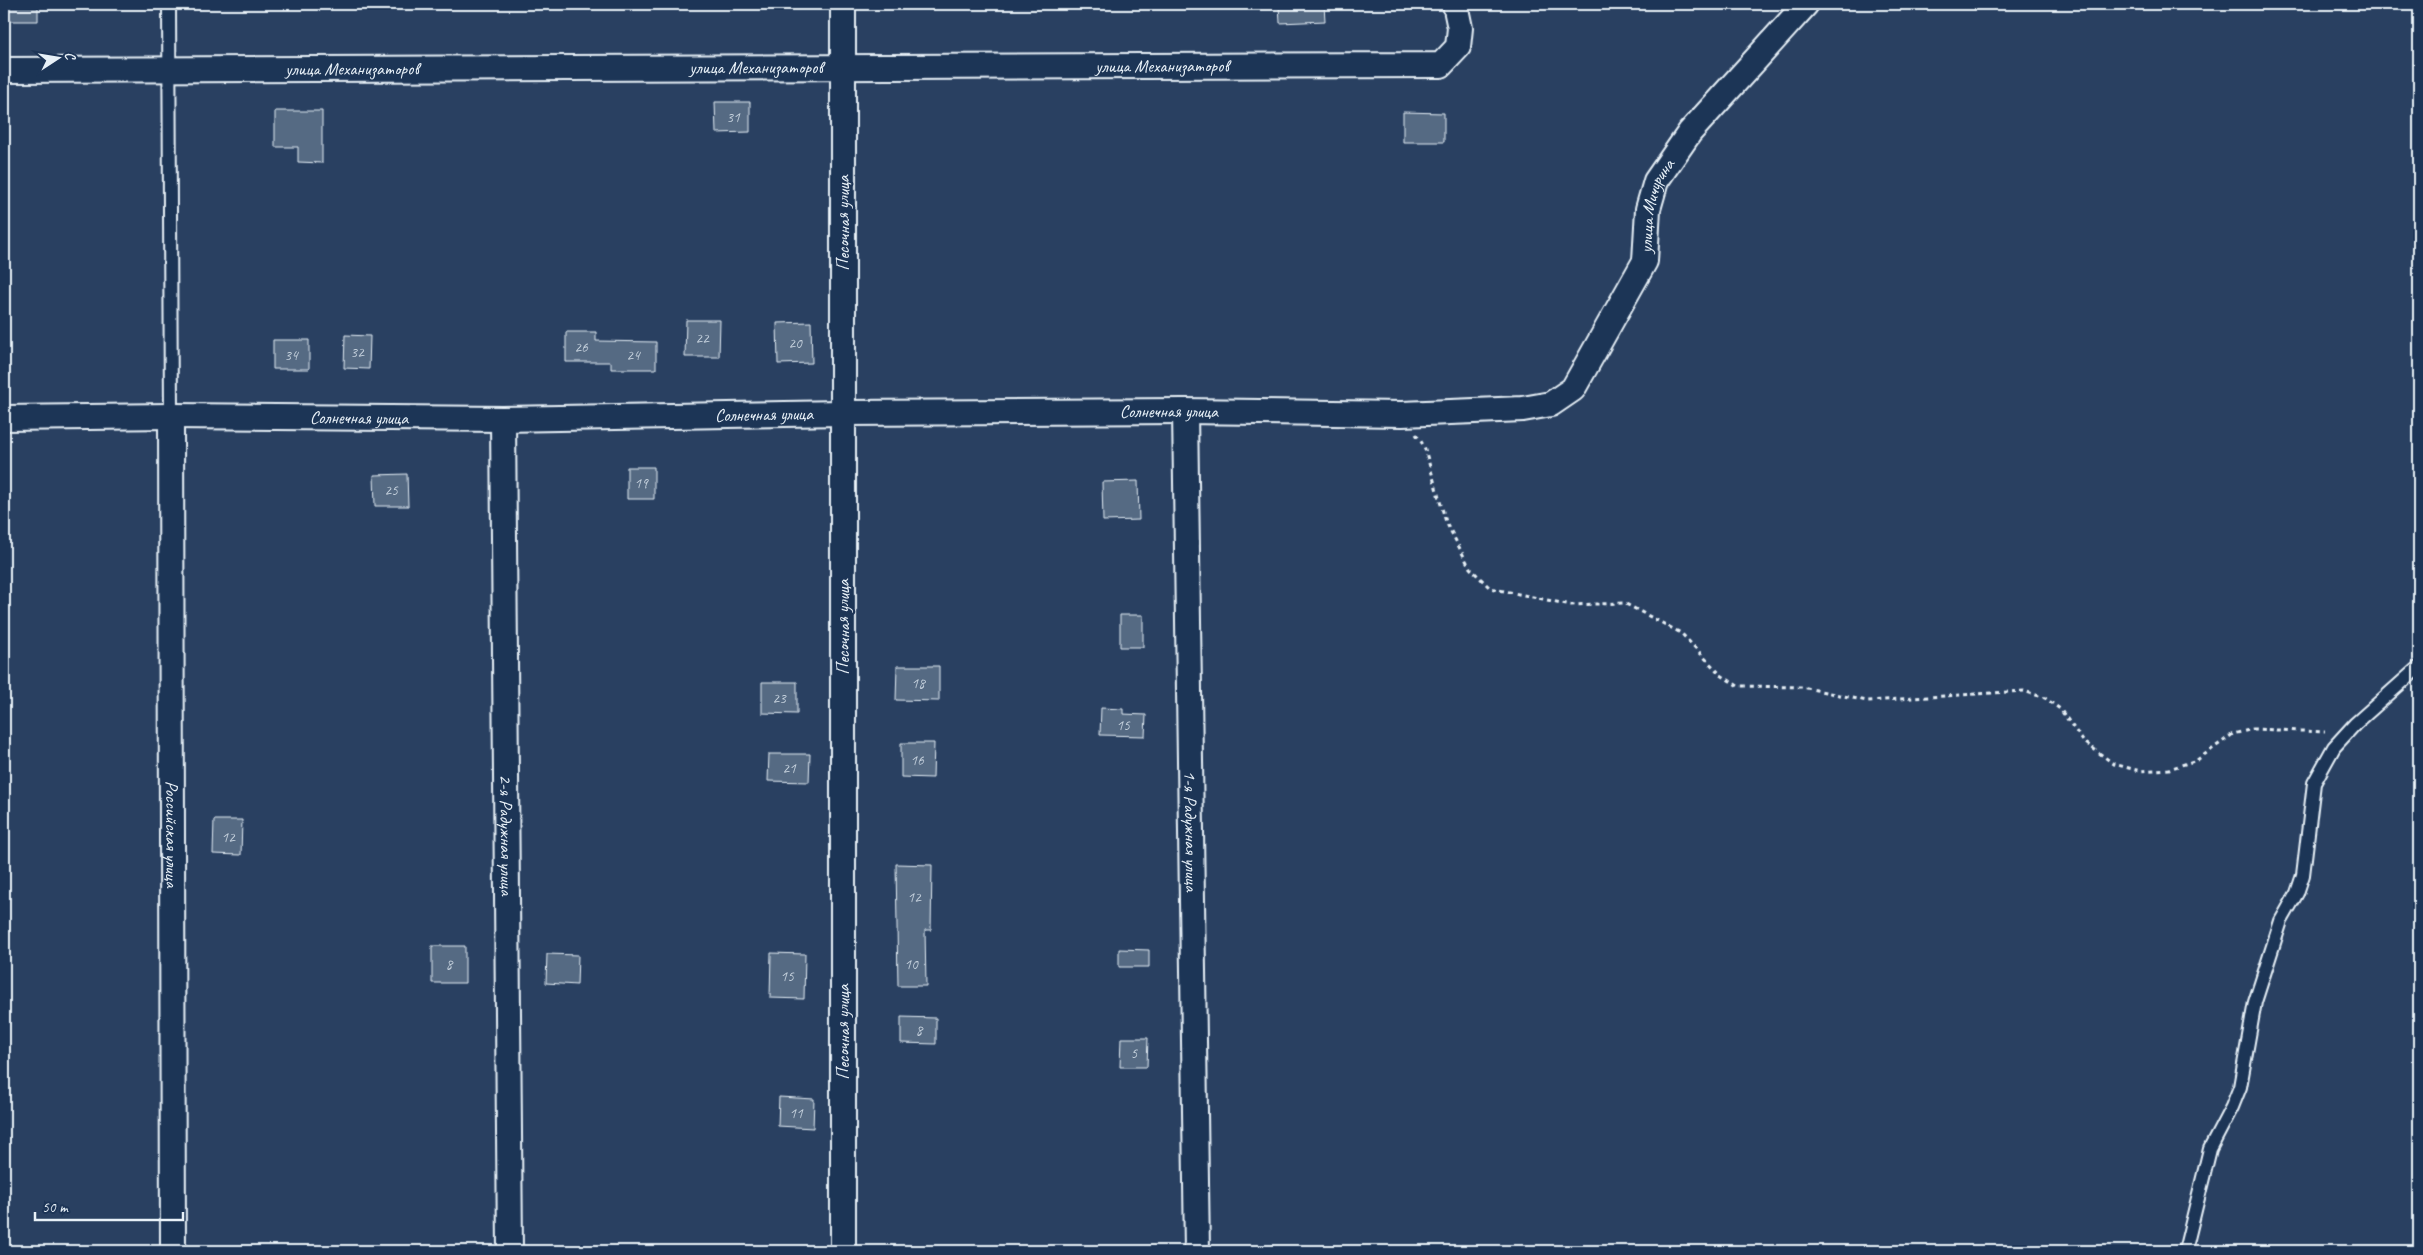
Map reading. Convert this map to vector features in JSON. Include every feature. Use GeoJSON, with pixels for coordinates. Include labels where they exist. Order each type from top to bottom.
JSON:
{"type":"FeatureCollection","features":[{"type":"Feature","properties":{"kind":"street","name":"Песочная улица"},"geometry":{"type":"LineString","coordinates":[[843,4],[843,1251]]}},
{"type":"Feature","properties":{"kind":"street","name":"улица Механизаторов"},"geometry":{"type":"LineString","coordinates":[[4,70],[169,71],[1441,65],[1458,48],[1460,28],[1455,4]]}},
{"type":"Feature","properties":{"kind":"street","name":"улица Мичурина"},"geometry":{"type":"LineString","coordinates":[[1523,409],[1550,404],[1573,389],[1645,261],[1648,209],[1656,180],[1690,132],[1806,4]]}},
{"type":"Feature","properties":{"kind":"street","name":"Солнечная улица"},"geometry":{"type":"LineString","coordinates":[[4,418],[171,416],[502,419],[842,413],[1185,412],[1402,414],[1523,409]]}},
{"type":"Feature","properties":{"kind":"street","name":"1-я Радужная улица"},"geometry":{"type":"LineString","coordinates":[[1185,412],[1197,1251]]}},
{"type":"Feature","properties":{"kind":"street","name":"Российская улица"},"geometry":{"type":"LineString","coordinates":[[171,416],[173,1251]]}},
{"type":"Feature","properties":{"kind":"street","name":"2-я Радужная улица"},"geometry":{"type":"LineString","coordinates":[[502,419],[510,1251]]}},
{"type":"Feature","properties":{"kind":"lane"},"geometry":{"type":"LineString","coordinates":[[169,4],[171,416]]}},
{"type":"Feature","properties":{"kind":"lane"},"geometry":{"type":"LineString","coordinates":[[2185,1251],[2210,1149],[2232,1107],[2240,1087],[2255,1002],[2281,921],[2297,892],[2303,875],[2314,782],[2334,747],[2355,724],[2419,667]]}},
{"type":"Feature","properties":{"kind":"path"},"geometry":{"type":"LineString","coordinates":[[1402,414],[1424,446],[1446,522],[1470,568],[1490,588],[1571,605],[1624,603],[1681,633],[1722,675],[1738,686],[1802,686],[1867,701],[2024,691],[2045,698],[2060,709],[2084,741],[2114,764],[2140,771],[2169,769],[2197,760],[2234,734],[2253,729],[2329,732],[2355,724]]}},
{"type":"Feature","properties":{"kind":"building"},"geometry":{"type":"Polygon","coordinates":[[[8,4],[38,4],[38,21],[8,21],[8,4]]]}},
{"type":"Feature","properties":{"kind":"building"},"geometry":{"type":"Polygon","coordinates":[[[1279,4],[1324,4],[1325,21],[1280,23],[1279,4]]]}},
{"type":"Feature","properties":{"kind":"building"},"geometry":{"type":"Polygon","coordinates":[[[715,102],[750,102],[750,132],[716,133],[715,102]]]}},
{"type":"Feature","properties":{"kind":"building"},"geometry":{"type":"Polygon","coordinates":[[[275,111],[322,111],[322,163],[298,162],[298,147],[275,147],[275,111]]]}},
{"type":"Feature","properties":{"kind":"building"},"geometry":{"type":"Polygon","coordinates":[[[1403,112],[1444,113],[1444,142],[1403,142],[1403,112]]]}},
{"type":"Feature","properties":{"kind":"building"},"geometry":{"type":"Polygon","coordinates":[[[686,320],[720,320],[719,357],[685,357],[686,320]]]}},
{"type":"Feature","properties":{"kind":"building"},"geometry":{"type":"Polygon","coordinates":[[[811,322],[812,363],[778,364],[777,323],[811,322]]]}},
{"type":"Feature","properties":{"kind":"building"},"geometry":{"type":"Polygon","coordinates":[[[566,332],[596,332],[596,341],[656,342],[656,369],[611,369],[611,362],[566,362],[566,332]]]}},
{"type":"Feature","properties":{"kind":"building"},"geometry":{"type":"Polygon","coordinates":[[[345,335],[370,336],[369,369],[344,368],[345,335]]]}},
{"type":"Feature","properties":{"kind":"building"},"geometry":{"type":"Polygon","coordinates":[[[273,340],[309,340],[309,369],[273,369],[273,340]]]}},
{"type":"Feature","properties":{"kind":"building"},"geometry":{"type":"Polygon","coordinates":[[[627,467],[654,467],[654,499],[627,499],[627,467]]]}},
{"type":"Feature","properties":{"kind":"building"},"geometry":{"type":"Polygon","coordinates":[[[407,474],[408,506],[375,506],[374,475],[407,474]]]}},
{"type":"Feature","properties":{"kind":"building"},"geometry":{"type":"Polygon","coordinates":[[[1138,481],[1139,520],[1103,521],[1102,482],[1138,481]]]}},
{"type":"Feature","properties":{"kind":"building"},"geometry":{"type":"Polygon","coordinates":[[[1120,615],[1143,615],[1143,647],[1120,647],[1120,615]]]}},
{"type":"Feature","properties":{"kind":"building"},"geometry":{"type":"Polygon","coordinates":[[[897,666],[939,666],[939,701],[896,700],[897,666]]]}},
{"type":"Feature","properties":{"kind":"building"},"geometry":{"type":"Polygon","coordinates":[[[762,682],[797,682],[797,714],[762,713],[762,682]]]}},
{"type":"Feature","properties":{"kind":"building"},"geometry":{"type":"Polygon","coordinates":[[[1101,708],[1123,709],[1123,714],[1146,715],[1145,736],[1100,735],[1101,708]]]}},
{"type":"Feature","properties":{"kind":"building"},"geometry":{"type":"Polygon","coordinates":[[[901,743],[934,743],[933,778],[901,777],[901,743]]]}},
{"type":"Feature","properties":{"kind":"building"},"geometry":{"type":"Polygon","coordinates":[[[769,754],[810,754],[809,782],[768,781],[769,754]]]}},
{"type":"Feature","properties":{"kind":"building"},"geometry":{"type":"Polygon","coordinates":[[[214,820],[242,820],[241,855],[213,854],[214,820]]]}},
{"type":"Feature","properties":{"kind":"building"},"geometry":{"type":"Polygon","coordinates":[[[896,864],[932,865],[931,930],[925,930],[926,986],[898,986],[896,864]]]}},
{"type":"Feature","properties":{"kind":"building"},"geometry":{"type":"Polygon","coordinates":[[[432,946],[465,946],[465,983],[432,983],[432,946]]]}},
{"type":"Feature","properties":{"kind":"building"},"geometry":{"type":"Polygon","coordinates":[[[1119,949],[1149,950],[1149,967],[1119,967],[1119,949]]]}},
{"type":"Feature","properties":{"kind":"building"},"geometry":{"type":"Polygon","coordinates":[[[771,953],[805,954],[804,999],[770,998],[771,953]]]}},
{"type":"Feature","properties":{"kind":"building"},"geometry":{"type":"Polygon","coordinates":[[[547,954],[578,955],[577,985],[546,983],[547,954]]]}},
{"type":"Feature","properties":{"kind":"building"},"geometry":{"type":"Polygon","coordinates":[[[901,1017],[936,1018],[936,1044],[901,1043],[901,1017]]]}},
{"type":"Feature","properties":{"kind":"building"},"geometry":{"type":"Polygon","coordinates":[[[1121,1038],[1148,1038],[1147,1067],[1120,1067],[1121,1038]]]}},
{"type":"Feature","properties":{"kind":"building"},"geometry":{"type":"Polygon","coordinates":[[[779,1097],[814,1099],[813,1128],[778,1126],[779,1097]]]}}]}
